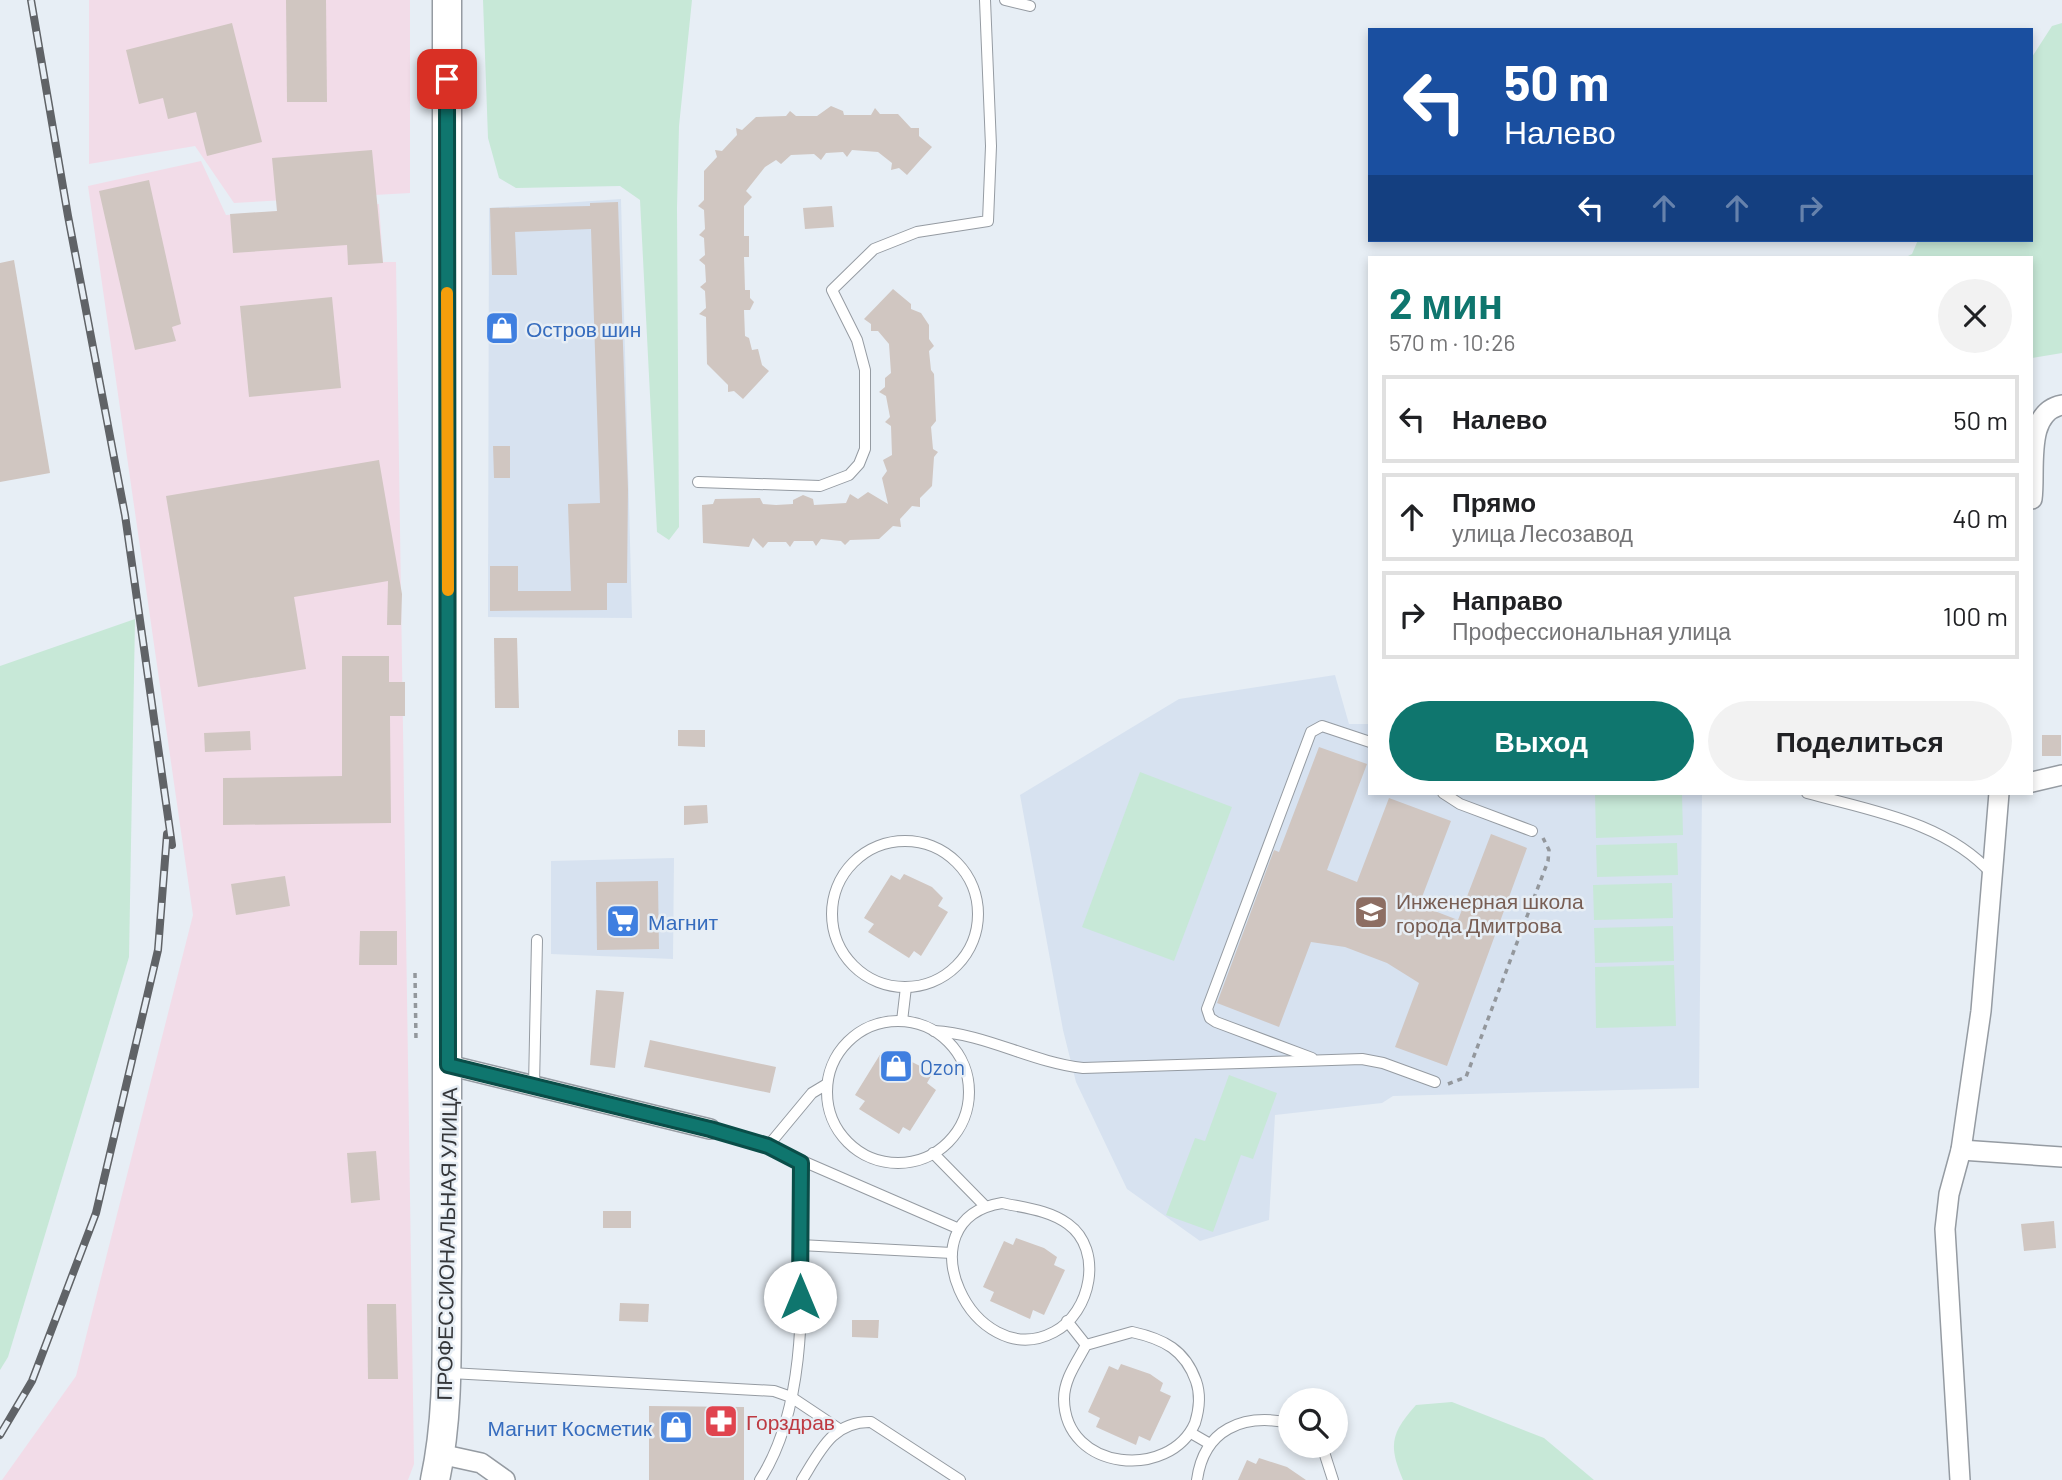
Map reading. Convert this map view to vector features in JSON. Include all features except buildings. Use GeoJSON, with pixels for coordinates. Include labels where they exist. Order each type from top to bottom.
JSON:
{"type":"FeatureCollection","features":[{"type":"Feature","properties":{"kind":"main road","name":"ПРОФЕССИОНАЛЬНАЯ УЛИЦА"},"geometry":{"type":"LineString","coordinates":[[438,1467],[446,1373],[448,1065],[447,0]]}},
{"type":"Feature","properties":{"kind":"street"},"geometry":{"type":"LineString","coordinates":[[2033,482],[2036,429],[2052,407],[2062,405]]}},
{"type":"Feature","properties":{"kind":"street"},"geometry":{"type":"LineString","coordinates":[[2033,782],[2062,775]]}},
{"type":"Feature","properties":{"kind":"street"},"geometry":{"type":"LineString","coordinates":[[1961,1480],[1945,1229],[1949,1194],[1961,1150],[1981,1011],[1999,795]]}},
{"type":"Feature","properties":{"kind":"street"},"geometry":{"type":"LineString","coordinates":[[448,1065],[710,1129]]}},
{"type":"Feature","properties":{"kind":"street"},"geometry":{"type":"LineString","coordinates":[[1961,1150],[2062,1157]]}},
{"type":"Feature","properties":{"kind":"street"},"geometry":{"type":"LineString","coordinates":[[438,1467],[481,1463],[505,1480]]}},
{"type":"Feature","properties":{"kind":"lane"},"geometry":{"type":"LineString","coordinates":[[698,482],[820,486],[849,475],[859,464],[865,449],[865,370],[857,340],[832,290],[874,249],[917,232],[988,221],[991,146],[985,0]]}},
{"type":"Feature","properties":{"kind":"lane"},"geometry":{"type":"LineString","coordinates":[[1005,0],[1030,6]]}},
{"type":"Feature","properties":{"kind":"lane"},"geometry":{"type":"LineString","coordinates":[[1317,1060],[1216,1022],[1210,1018],[1207,1009],[1311,732],[1322,726],[1368,741]]}},
{"type":"Feature","properties":{"kind":"lane"},"geometry":{"type":"LineString","coordinates":[[1446,795],[1460,804],[1532,831]]}},
{"type":"Feature","properties":{"kind":"lane"},"geometry":{"type":"LineString","coordinates":[[1814,795],[1934,831],[1967,850],[1993,875]]}},
{"type":"Feature","properties":{"kind":"lane"},"geometry":{"type":"LineString","coordinates":[[893,842],[919,842],[934,847],[956,861],[970,880],[978,905],[973,944],[951,972],[922,986],[906,986],[878,983],[856,969],[838,945],[832,911],[839,883],[860,856],[893,842]]}},
{"type":"Feature","properties":{"kind":"lane"},"geometry":{"type":"LineString","coordinates":[[534,1086],[537,940]]}},
{"type":"Feature","properties":{"kind":"lane"},"geometry":{"type":"LineString","coordinates":[[902,1021],[906,986]]}},
{"type":"Feature","properties":{"kind":"lane"},"geometry":{"type":"LineString","coordinates":[[934,1031],[956,1050],[966,1072],[969,1097],[961,1125],[946,1146],[924,1159],[900,1164],[868,1157],[842,1137],[829,1112],[827,1084],[833,1061],[855,1035],[875,1024],[902,1021],[934,1031],[958,1033],[1049,1062],[1083,1068],[1317,1060],[1373,1061],[1435,1082]]}},
{"type":"Feature","properties":{"kind":"lane"},"geometry":{"type":"LineString","coordinates":[[768,1146],[812,1093],[827,1084]]}},
{"type":"Feature","properties":{"kind":"lane"},"geometry":{"type":"LineString","coordinates":[[710,1129],[768,1146],[801,1163],[957,1228]]}},
{"type":"Feature","properties":{"kind":"lane"},"geometry":{"type":"LineString","coordinates":[[933,1153],[985,1206]]}},
{"type":"Feature","properties":{"kind":"lane"},"geometry":{"type":"LineString","coordinates":[[760,1480],[783,1433],[792,1397],[800,1324],[801,1163]]}},
{"type":"Feature","properties":{"kind":"lane"},"geometry":{"type":"LineString","coordinates":[[1002,1203],[1044,1211],[1068,1224],[1081,1236],[1089,1252],[1086,1291],[1076,1311],[1059,1330],[1042,1338],[1021,1341],[999,1335],[975,1315],[960,1294],[953,1273],[952,1253],[957,1228],[969,1214],[985,1206],[1002,1203]]}},
{"type":"Feature","properties":{"kind":"lane"},"geometry":{"type":"LineString","coordinates":[[800,1245],[952,1253]]}},
{"type":"Feature","properties":{"kind":"lane"},"geometry":{"type":"LineString","coordinates":[[1067,1321],[1086,1345]]}},
{"type":"Feature","properties":{"kind":"lane"},"geometry":{"type":"LineString","coordinates":[[1132,1332],[1157,1337],[1176,1349],[1191,1367],[1199,1387],[1199,1411],[1191,1433],[1174,1453],[1157,1463],[1135,1468],[1114,1465],[1095,1457],[1076,1438],[1067,1419],[1064,1398],[1069,1376],[1086,1345],[1132,1332]]}},
{"type":"Feature","properties":{"kind":"lane"},"geometry":{"type":"LineString","coordinates":[[446,1373],[774,1391],[792,1397],[839,1429]]}},
{"type":"Feature","properties":{"kind":"lane"},"geometry":{"type":"LineString","coordinates":[[1197,1480],[1199,1463],[1210,1444],[1234,1424],[1266,1418],[1278,1420]]}},
{"type":"Feature","properties":{"kind":"lane"},"geometry":{"type":"LineString","coordinates":[[802,1480],[818,1454],[839,1429],[853,1421],[871,1422],[960,1480]]}},
{"type":"Feature","properties":{"kind":"lane"},"geometry":{"type":"LineString","coordinates":[[1191,1433],[1210,1444]]}},
{"type":"Feature","properties":{"kind":"lane"},"geometry":{"type":"LineString","coordinates":[[1327,1458],[1333,1480]]}},
{"type":"Feature","properties":{"kind":"path"},"geometry":{"type":"LineString","coordinates":[[1435,1082],[1451,1084],[1466,1077],[1548,861],[1546,841],[1532,831]]}},
{"type":"Feature","properties":{"kind":"path"},"geometry":{"type":"LineString","coordinates":[[415,973],[416,1041]]}},
{"type":"Feature","properties":{"kind":"shaded area"},"geometry":{"type":"Polygon","coordinates":[[[89,0],[410,0],[410,193],[234,203],[195,146],[89,164],[89,0]]]}},
{"type":"Feature","properties":{"kind":"shaded area"},"geometry":{"type":"Polygon","coordinates":[[[201,161],[226,215],[379,204],[383,262],[396,262],[414,1464],[408,1480],[2,1480],[76,1376],[193,915],[88,186],[201,161]]]}},
{"type":"Feature","properties":{"kind":"shaded area"},"geometry":{"type":"Polygon","coordinates":[[[621,199],[632,618],[488,617],[489,208],[621,199]]]}},
{"type":"Feature","properties":{"kind":"shaded area","name":"Инженерная школа города Дмитрова"},"geometry":{"type":"Polygon","coordinates":[[[1335,675],[1349,724],[1368,724],[1368,795],[1702,795],[1699,1088],[1393,1096],[1382,1103],[1275,1115],[1269,1220],[1200,1241],[1127,1189],[1076,1082],[1063,1030],[1020,795],[1179,699],[1335,675]]]}},
{"type":"Feature","properties":{"kind":"shaded area"},"geometry":{"type":"Polygon","coordinates":[[[674,858],[673,959],[551,954],[551,861],[674,858]]]}},
{"type":"Feature","properties":{"kind":"green space"},"geometry":{"type":"Polygon","coordinates":[[[483,0],[692,0],[679,126],[679,527],[669,540],[657,532],[640,200],[620,186],[516,188],[499,178],[488,138],[483,0]]]}},
{"type":"Feature","properties":{"kind":"green space"},"geometry":{"type":"Polygon","coordinates":[[[2062,23],[2062,353],[2033,358],[2033,256],[1908,256],[1912,254],[1917,242],[2033,242],[2033,55],[2052,26],[2062,23]]]}},
{"type":"Feature","properties":{"kind":"green space"},"geometry":{"type":"Polygon","coordinates":[[[135,619],[129,957],[8,1357],[0,1370],[0,666],[135,619]]]}},
{"type":"Feature","properties":{"kind":"green space"},"geometry":{"type":"Polygon","coordinates":[[[1140,772],[1232,807],[1174,961],[1082,927],[1140,772]]]}},
{"type":"Feature","properties":{"kind":"green space"},"geometry":{"type":"Polygon","coordinates":[[[1595,795],[1682,795],[1683,835],[1596,838],[1595,795]]]}},
{"type":"Feature","properties":{"kind":"green space"},"geometry":{"type":"Polygon","coordinates":[[[1677,843],[1678,875],[1597,877],[1596,845],[1677,843]]]}},
{"type":"Feature","properties":{"kind":"green space"},"geometry":{"type":"Polygon","coordinates":[[[1672,883],[1673,918],[1594,920],[1593,885],[1672,883]]]}},
{"type":"Feature","properties":{"kind":"green space"},"geometry":{"type":"Polygon","coordinates":[[[1673,926],[1674,961],[1595,963],[1594,928],[1673,926]]]}},
{"type":"Feature","properties":{"kind":"green space"},"geometry":{"type":"Polygon","coordinates":[[[1674,965],[1676,1026],[1596,1028],[1595,967],[1674,965]]]}},
{"type":"Feature","properties":{"kind":"green space"},"geometry":{"type":"Polygon","coordinates":[[[1229,1075],[1277,1093],[1253,1159],[1241,1155],[1213,1232],[1166,1215],[1195,1138],[1205,1141],[1229,1075]]]}},
{"type":"Feature","properties":{"kind":"green space"},"geometry":{"type":"Polygon","coordinates":[[[1452,1402],[1544,1438],[1594,1480],[1403,1480],[1394,1448],[1394,1440],[1401,1424],[1416,1405],[1452,1402]]]}},
{"type":"Feature","properties":{"kind":"railway"},"geometry":{"type":"LineString","coordinates":[[31,0],[68,216],[125,515],[172,845]]}},
{"type":"Feature","properties":{"kind":"railway"},"geometry":{"type":"LineString","coordinates":[[0,1435],[32,1381],[96,1213],[158,950],[167,834]]}},
{"type":"Feature","properties":{"kind":"slow traffic"},"geometry":{"type":"LineString","coordinates":[[447,293],[448,590]]}},
{"type":"Feature","properties":{"kind":"place","name":"Остров шин"},"geometry":{"type":"Point","coordinates":[502,328]}},
{"type":"Feature","properties":{"kind":"place","name":"Инженерная школа города Дмитрова"},"geometry":{"type":"Point","coordinates":[1371,912]}},
{"type":"Feature","properties":{"kind":"place","name":"Магнит"},"geometry":{"type":"Point","coordinates":[623,921]}},
{"type":"Feature","properties":{"kind":"place","name":"Ozon"},"geometry":{"type":"Point","coordinates":[896,1066]}},
{"type":"Feature","properties":{"kind":"place","name":"Горздрав"},"geometry":{"type":"Point","coordinates":[721,1421]}},
{"type":"Feature","properties":{"kind":"place","name":"Магнит Косметик"},"geometry":{"type":"Point","coordinates":[676,1427]}},
{"type":"Feature","properties":{"kind":"route"},"geometry":{"type":"LineString","coordinates":[[447,79],[448,1065],[710,1129],[768,1146],[801,1163],[800,1297]]}}]}
